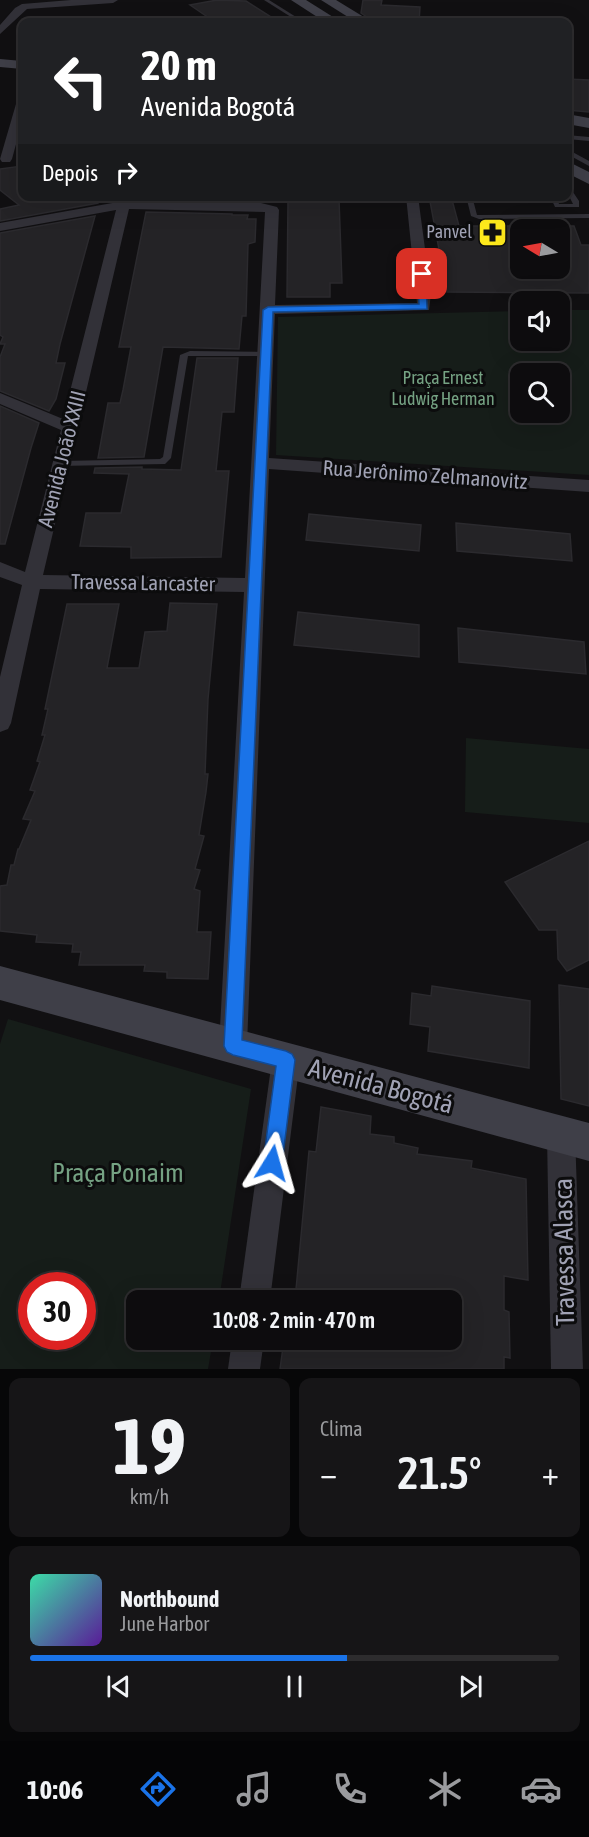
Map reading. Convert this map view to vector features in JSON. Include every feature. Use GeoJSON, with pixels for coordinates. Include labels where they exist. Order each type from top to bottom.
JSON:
{"type":"FeatureCollection","features":[{"type":"Feature","properties":{"kind":"main road"},"geometry":{"type":"LineString","coordinates":[[297,0],[327,18]]}},
{"type":"Feature","properties":{"kind":"main road"},"geometry":{"type":"LineString","coordinates":[[327,0],[358,18]]}},
{"type":"Feature","properties":{"kind":"main road"},"geometry":{"type":"LineString","coordinates":[[316,12],[331,15],[350,14]]}},
{"type":"Feature","properties":{"kind":"main road"},"geometry":{"type":"LineString","coordinates":[[0,63],[18,65]]}},
{"type":"Feature","properties":{"kind":"main road"},"geometry":{"type":"LineString","coordinates":[[572,120],[589,124]]}},
{"type":"Feature","properties":{"kind":"main road"},"geometry":{"type":"LineString","coordinates":[[572,123],[589,124]]}},
{"type":"Feature","properties":{"kind":"main road"},"geometry":{"type":"LineString","coordinates":[[572,169],[589,179]]}},
{"type":"Feature","properties":{"kind":"main road","name":"Avenida Bogotá"},"geometry":{"type":"LineString","coordinates":[[0,983],[575,1138]]}},
{"type":"Feature","properties":{"kind":"street"},"geometry":{"type":"LineString","coordinates":[[0,31],[18,10],[25,6],[113,0]]}},
{"type":"Feature","properties":{"kind":"street"},"geometry":{"type":"LineString","coordinates":[[18,110],[12,120],[3,160],[18,157]]}},
{"type":"Feature","properties":{"kind":"street"},"geometry":{"type":"LineString","coordinates":[[0,227],[125,201],[270,208],[273,212],[233,1046]]}},
{"type":"Feature","properties":{"kind":"street","name":"Avenida João XXIII"},"geometry":{"type":"LineString","coordinates":[[0,723],[125,201]]}},
{"type":"Feature","properties":{"kind":"street"},"geometry":{"type":"LineString","coordinates":[[268,310],[423,307],[424,294],[413,201]]}},
{"type":"Feature","properties":{"kind":"street"},"geometry":{"type":"LineString","coordinates":[[0,398],[71,428]]}},
{"type":"Feature","properties":{"kind":"street","name":"Rua Jerônimo Zelmanovitz"},"geometry":{"type":"LineString","coordinates":[[261,463],[589,486]]}},
{"type":"Feature","properties":{"kind":"street"},"geometry":{"type":"LineString","coordinates":[[0,569],[32,582]]}},
{"type":"Feature","properties":{"kind":"street","name":"Travessa Lancaster"},"geometry":{"type":"LineString","coordinates":[[32,582],[255,585]]}},
{"type":"Feature","properties":{"kind":"street"},"geometry":{"type":"LineString","coordinates":[[255,1290],[286,1060]]}},
{"type":"Feature","properties":{"kind":"street","name":"Travessa Alasca"},"geometry":{"type":"LineString","coordinates":[[567,1369],[575,1138]]}},
{"type":"Feature","properties":{"kind":"street"},"geometry":{"type":"LineString","coordinates":[[244,1369],[247,1350]]}},
{"type":"Feature","properties":{"kind":"lane"},"geometry":{"type":"LineString","coordinates":[[266,0],[295,18]]}},
{"type":"Feature","properties":{"kind":"lane"},"geometry":{"type":"LineString","coordinates":[[572,137],[589,139]]}},
{"type":"Feature","properties":{"kind":"lane"},"geometry":{"type":"LineString","coordinates":[[572,154],[589,165]]}},
{"type":"Feature","properties":{"kind":"lane"},"geometry":{"type":"LineString","coordinates":[[555,201],[557,206],[576,206],[572,195]]}},
{"type":"Feature","properties":{"kind":"lane"},"geometry":{"type":"LineString","coordinates":[[471,201],[476,217],[589,216]]}},
{"type":"Feature","properties":{"kind":"lane"},"geometry":{"type":"LineString","coordinates":[[62,464],[162,462],[166,458],[184,355],[190,353],[266,354]]}},
{"type":"Feature","properties":{"kind":"green space","name":"Praça Ernest Ludwig Herman"},"geometry":{"type":"Polygon","coordinates":[[[570,310],[589,310],[589,475],[276,455],[278,317],[510,311],[510,351],[570,351],[570,310]]]}},
{"type":"Feature","properties":{"kind":"green space"},"geometry":{"type":"Polygon","coordinates":[[[466,738],[589,749],[589,823],[465,812],[466,738]]]}},
{"type":"Feature","properties":{"kind":"green space","name":"Praça Ponaim"},"geometry":{"type":"Polygon","coordinates":[[[8,1019],[251,1089],[221,1290],[126,1290],[126,1350],[211,1350],[208,1369],[0,1369],[0,1044],[8,1019]]]}},
{"type":"Feature","properties":{"kind":"building"},"geometry":{"type":"Polygon","coordinates":[[[217,0],[246,1],[273,18],[209,18],[190,5],[217,0]]]}},
{"type":"Feature","properties":{"kind":"building"},"geometry":{"type":"Polygon","coordinates":[[[363,0],[382,0],[381,5],[420,7],[419,18],[368,18],[361,13],[363,0]]]}},
{"type":"Feature","properties":{"kind":"building"},"geometry":{"type":"Polygon","coordinates":[[[572,79],[589,80],[589,112],[572,110],[572,79]]]}},
{"type":"Feature","properties":{"kind":"building"},"geometry":{"type":"Polygon","coordinates":[[[18,167],[18,201],[98,201],[98,203],[0,221],[0,209],[19,205],[0,190],[0,169],[18,167]]]}},
{"type":"Feature","properties":{"kind":"building"},"geometry":{"type":"Polygon","coordinates":[[[288,201],[339,201],[342,283],[330,283],[330,297],[287,297],[288,201]]]}},
{"type":"Feature","properties":{"kind":"building"},"geometry":{"type":"Polygon","coordinates":[[[430,201],[452,201],[459,226],[510,226],[510,279],[570,279],[570,226],[574,226],[581,245],[589,245],[589,293],[570,293],[570,291],[447,292],[430,201]]]}},
{"type":"Feature","properties":{"kind":"building"},"geometry":{"type":"Polygon","coordinates":[[[146,212],[248,215],[247,219],[256,219],[255,242],[248,244],[246,316],[242,316],[239,349],[163,347],[144,457],[98,458],[108,403],[120,403],[123,390],[131,347],[119,347],[146,212]]]}},
{"type":"Feature","properties":{"kind":"building"},"geometry":{"type":"Polygon","coordinates":[[[95,216],[60,344],[56,363],[65,363],[56,399],[49,411],[0,391],[0,357],[5,344],[0,344],[3,337],[0,335],[0,233],[95,216]]]}},
{"type":"Feature","properties":{"kind":"building"},"geometry":{"type":"Polygon","coordinates":[[[197,358],[238,358],[234,412],[222,412],[216,471],[229,471],[221,557],[131,558],[131,547],[80,546],[86,513],[121,513],[129,474],[94,473],[95,468],[142,467],[142,469],[181,470],[197,358]]]}},
{"type":"Feature","properties":{"kind":"building"},"geometry":{"type":"Polygon","coordinates":[[[0,406],[39,423],[5,544],[0,544],[0,406]]]}},
{"type":"Feature","properties":{"kind":"building"},"geometry":{"type":"Polygon","coordinates":[[[309,514],[421,525],[419,551],[306,540],[309,514]]]}},
{"type":"Feature","properties":{"kind":"building"},"geometry":{"type":"Polygon","coordinates":[[[456,523],[570,534],[572,561],[457,551],[456,523]]]}},
{"type":"Feature","properties":{"kind":"building"},"geometry":{"type":"Polygon","coordinates":[[[170,603],[217,604],[208,699],[205,774],[208,774],[199,835],[204,836],[195,869],[200,870],[194,889],[200,891],[197,932],[211,932],[208,979],[167,978],[167,972],[144,971],[145,965],[79,965],[81,952],[72,952],[73,944],[36,942],[37,935],[0,931],[0,886],[7,885],[11,865],[14,865],[18,849],[31,820],[23,819],[35,791],[30,790],[40,762],[37,761],[45,735],[42,735],[48,709],[45,709],[67,604],[119,604],[107,668],[139,668],[145,632],[167,631],[170,603]]]}},
{"type":"Feature","properties":{"kind":"building"},"geometry":{"type":"Polygon","coordinates":[[[298,612],[419,625],[419,657],[294,645],[298,612]]]}},
{"type":"Feature","properties":{"kind":"building"},"geometry":{"type":"Polygon","coordinates":[[[458,628],[584,642],[586,674],[459,662],[458,628]]]}},
{"type":"Feature","properties":{"kind":"building"},"geometry":{"type":"Polygon","coordinates":[[[589,841],[589,960],[567,971],[558,959],[557,930],[539,930],[505,882],[589,841]]]}},
{"type":"Feature","properties":{"kind":"building"},"geometry":{"type":"Polygon","coordinates":[[[559,985],[589,989],[589,1106],[561,1099],[559,985]]]}},
{"type":"Feature","properties":{"kind":"building"},"geometry":{"type":"Polygon","coordinates":[[[432,986],[530,1001],[529,1068],[428,1051],[430,1027],[410,1024],[412,993],[431,996],[432,986]]]}},
{"type":"Feature","properties":{"kind":"building"},"geometry":{"type":"Polygon","coordinates":[[[321,1107],[371,1116],[370,1134],[394,1137],[394,1143],[418,1148],[417,1154],[472,1161],[471,1168],[526,1179],[528,1280],[504,1276],[504,1310],[509,1312],[510,1358],[504,1357],[504,1369],[280,1369],[283,1350],[462,1350],[462,1290],[296,1290],[309,1151],[316,1152],[321,1107]]]}},
{"type":"Feature","properties":{"kind":"place","name":"Panvel"},"geometry":{"type":"Point","coordinates":[493,232]}},
{"type":"Feature","properties":{"kind":"route"},"geometry":{"type":"LineString","coordinates":[[272,1163],[286,1060],[233,1046],[268,310],[423,307],[422,274]]}}]}
